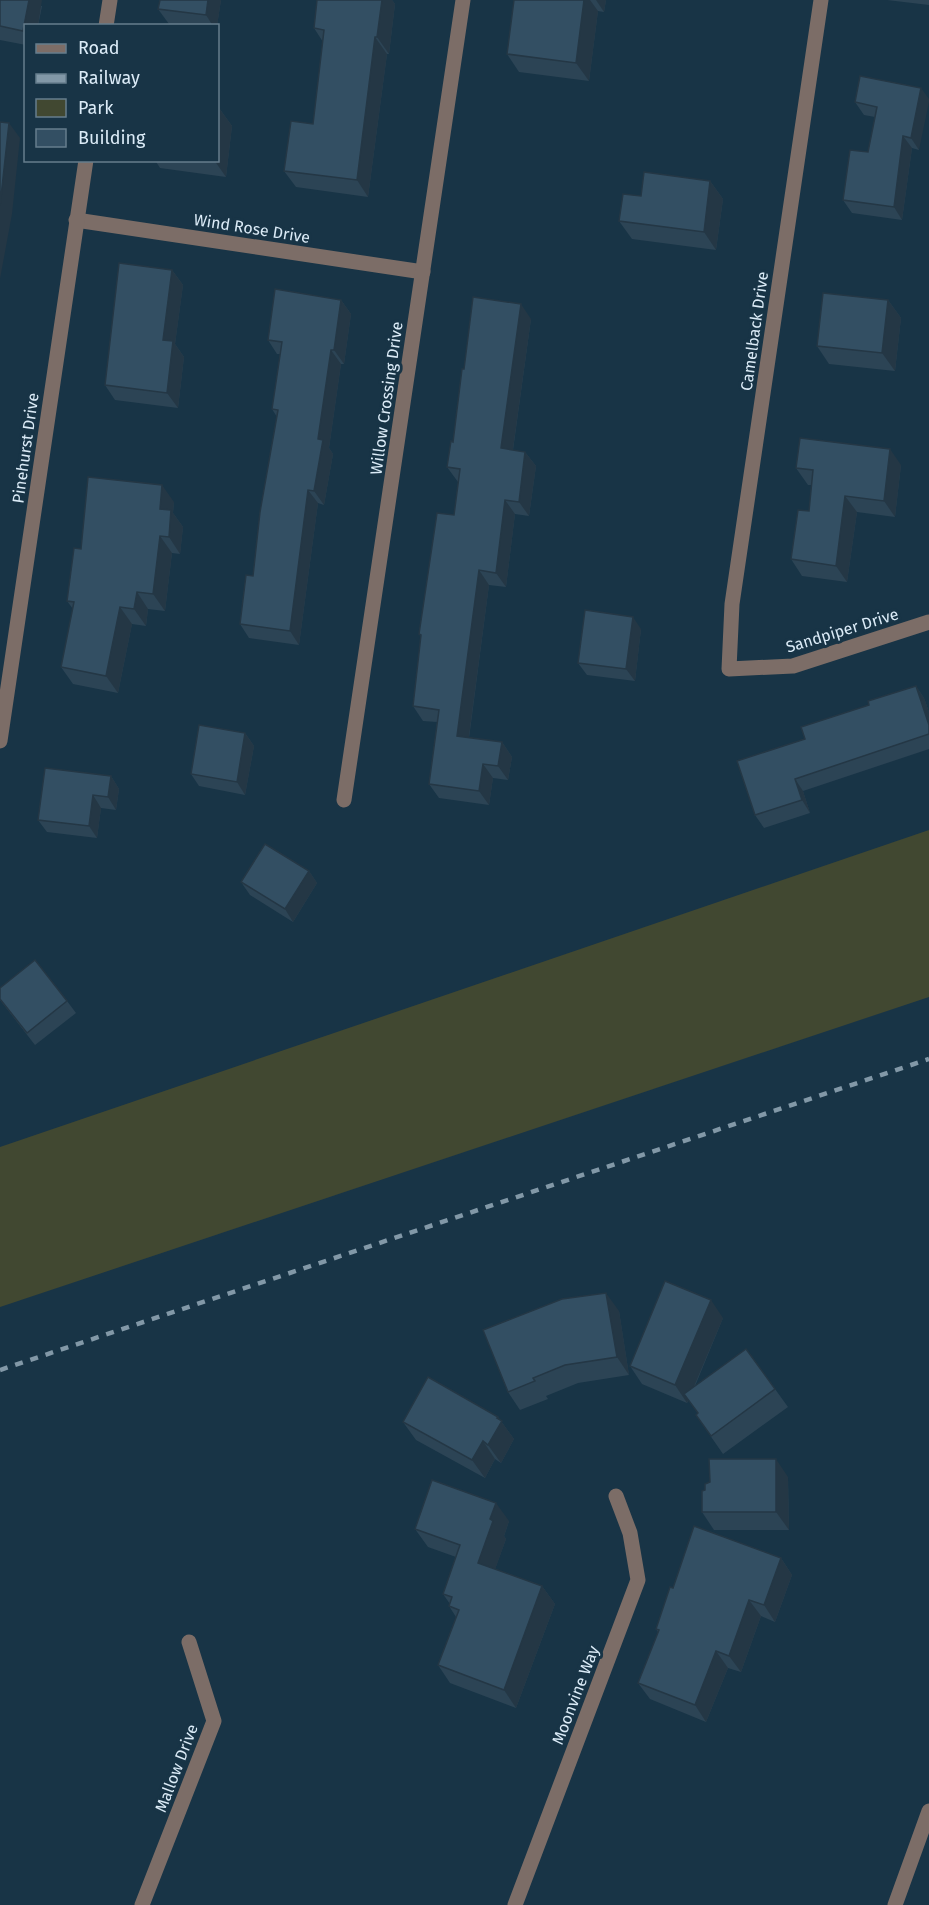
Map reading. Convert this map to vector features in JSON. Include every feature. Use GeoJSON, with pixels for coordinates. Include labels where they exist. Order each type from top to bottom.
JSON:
{"type":"FeatureCollection","features":[{"type":"Feature","properties":{"kind":"street"},"geometry":{"type":"LineString","coordinates":[[106,24],[110,0]]}},
{"type":"Feature","properties":{"kind":"street","name":"Willow Crossing Drive"},"geometry":{"type":"LineString","coordinates":[[344,801],[463,0]]}},
{"type":"Feature","properties":{"kind":"street","name":"Camelback Drive"},"geometry":{"type":"LineString","coordinates":[[729,669],[732,604],[821,0]]}},
{"type":"Feature","properties":{"kind":"street","name":"Pinehurst Drive"},"geometry":{"type":"LineString","coordinates":[[0,741],[86,162]]}},
{"type":"Feature","properties":{"kind":"street","name":"Wind Rose Drive"},"geometry":{"type":"LineString","coordinates":[[76,220],[423,272]]}},
{"type":"Feature","properties":{"kind":"street","name":"Sandpiper Drive"},"geometry":{"type":"LineString","coordinates":[[729,669],[793,666],[929,622]]}},
{"type":"Feature","properties":{"kind":"street","name":"Moonvine Way"},"geometry":{"type":"LineString","coordinates":[[515,1905],[638,1580],[630,1533],[616,1496]]}},
{"type":"Feature","properties":{"kind":"street","name":"Mallow Drive"},"geometry":{"type":"LineString","coordinates":[[142,1905],[214,1721],[189,1642]]}},
{"type":"Feature","properties":{"kind":"street"},"geometry":{"type":"LineString","coordinates":[[895,1905],[929,1811]]}},
{"type":"Feature","properties":{"kind":"green space"},"geometry":{"type":"Polygon","coordinates":[[[929,830],[929,997],[0,1307],[0,1147],[929,830]]]}},
{"type":"Feature","properties":{"kind":"building"},"geometry":{"type":"Polygon","coordinates":[[[0,0],[29,0],[23,31],[0,26],[0,0]]]}},
{"type":"Feature","properties":{"kind":"building"},"geometry":{"type":"Polygon","coordinates":[[[160,0],[208,0],[206,15],[158,9],[160,0]]]}},
{"type":"Feature","properties":{"kind":"building"},"geometry":{"type":"Polygon","coordinates":[[[317,0],[382,0],[377,37],[375,37],[357,180],[284,171],[291,121],[313,124],[324,30],[314,28],[317,0]]]}},
{"type":"Feature","properties":{"kind":"building"},"geometry":{"type":"Polygon","coordinates":[[[514,0],[584,0],[576,63],[507,54],[514,0]]]}},
{"type":"Feature","properties":{"kind":"building"},"geometry":{"type":"Polygon","coordinates":[[[860,76],[921,88],[911,138],[903,136],[894,207],[843,200],[850,150],[868,152],[877,107],[855,102],[860,76]]]}},
{"type":"Feature","properties":{"kind":"building"},"geometry":{"type":"Polygon","coordinates":[[[0,122],[9,123],[0,206],[0,122]]]}},
{"type":"Feature","properties":{"kind":"building"},"geometry":{"type":"Polygon","coordinates":[[[644,172],[710,181],[704,232],[619,221],[623,194],[641,196],[644,172]]]}},
{"type":"Feature","properties":{"kind":"building"},"geometry":{"type":"Polygon","coordinates":[[[119,263],[172,270],[163,340],[173,341],[167,393],[105,385],[119,263]]]}},
{"type":"Feature","properties":{"kind":"building"},"geometry":{"type":"Polygon","coordinates":[[[275,289],[341,300],[318,439],[323,440],[314,491],[308,490],[290,631],[240,624],[246,575],[253,576],[260,512],[278,410],[272,409],[282,342],[268,340],[275,289]]]}},
{"type":"Feature","properties":{"kind":"building"},"geometry":{"type":"Polygon","coordinates":[[[823,293],[888,300],[882,353],[817,346],[823,293]]]}},
{"type":"Feature","properties":{"kind":"building"},"geometry":{"type":"Polygon","coordinates":[[[473,297],[521,304],[501,448],[525,452],[519,502],[505,500],[496,573],[479,570],[457,736],[502,742],[498,766],[483,764],[479,791],[429,784],[439,710],[413,706],[421,635],[419,634],[437,513],[454,515],[460,469],[447,467],[451,441],[453,442],[473,297]]]}},
{"type":"Feature","properties":{"kind":"building"},"geometry":{"type":"Polygon","coordinates":[[[800,438],[890,449],[884,501],[845,496],[836,566],[791,559],[798,510],[809,511],[813,470],[796,468],[800,438]]]}},
{"type":"Feature","properties":{"kind":"building"},"geometry":{"type":"Polygon","coordinates":[[[88,477],[162,485],[160,509],[171,510],[169,537],[160,536],[153,594],[137,592],[134,609],[120,607],[106,676],[61,667],[74,602],[67,601],[74,548],[81,549],[88,477]]]}},
{"type":"Feature","properties":{"kind":"building"},"geometry":{"type":"Polygon","coordinates":[[[585,610],[633,617],[626,669],[578,663],[585,610]]]}},
{"type":"Feature","properties":{"kind":"building"},"geometry":{"type":"Polygon","coordinates":[[[916,686],[929,725],[929,734],[795,779],[802,800],[755,815],[737,761],[805,739],[801,727],[869,705],[868,701],[916,686]]]}},
{"type":"Feature","properties":{"kind":"building"},"geometry":{"type":"Polygon","coordinates":[[[199,725],[245,733],[237,782],[191,774],[199,725]]]}},
{"type":"Feature","properties":{"kind":"building"},"geometry":{"type":"Polygon","coordinates":[[[45,768],[111,776],[108,797],[93,795],[89,826],[38,820],[45,768]]]}},
{"type":"Feature","properties":{"kind":"building"},"geometry":{"type":"Polygon","coordinates":[[[265,844],[309,871],[285,909],[241,882],[265,844]]]}},
{"type":"Feature","properties":{"kind":"building"},"geometry":{"type":"Polygon","coordinates":[[[35,960],[67,1001],[27,1033],[0,999],[0,988],[35,960]]]}},
{"type":"Feature","properties":{"kind":"building"},"geometry":{"type":"Polygon","coordinates":[[[665,1281],[711,1300],[675,1385],[630,1366],[665,1281]]]}},
{"type":"Feature","properties":{"kind":"building"},"geometry":{"type":"Polygon","coordinates":[[[606,1293],[617,1357],[565,1365],[533,1378],[535,1381],[508,1392],[483,1330],[562,1299],[606,1293]]]}},
{"type":"Feature","properties":{"kind":"building"},"geometry":{"type":"Polygon","coordinates":[[[746,1349],[775,1389],[711,1436],[684,1394],[746,1349]]]}},
{"type":"Feature","properties":{"kind":"building"},"geometry":{"type":"Polygon","coordinates":[[[428,1377],[502,1421],[488,1445],[483,1441],[472,1460],[403,1422],[428,1377]]]}},
{"type":"Feature","properties":{"kind":"building"},"geometry":{"type":"Polygon","coordinates":[[[709,1459],[776,1459],[776,1512],[702,1512],[702,1491],[705,1490],[705,1484],[710,1482],[709,1459]]]}},
{"type":"Feature","properties":{"kind":"building"},"geometry":{"type":"Polygon","coordinates":[[[432,1480],[496,1503],[490,1519],[493,1521],[478,1563],[542,1586],[504,1690],[438,1665],[459,1610],[449,1606],[452,1597],[443,1594],[460,1545],[415,1529],[432,1480]]]}},
{"type":"Feature","properties":{"kind":"building"},"geometry":{"type":"Polygon","coordinates":[[[694,1526],[781,1558],[764,1605],[749,1600],[729,1656],[716,1651],[695,1705],[638,1683],[659,1630],[656,1629],[670,1587],[673,1588],[694,1526]]]}},
{"type":"Feature","properties":{"kind":"railway"},"geometry":{"type":"LineString","coordinates":[[0,1370],[929,1059]]}}]}
